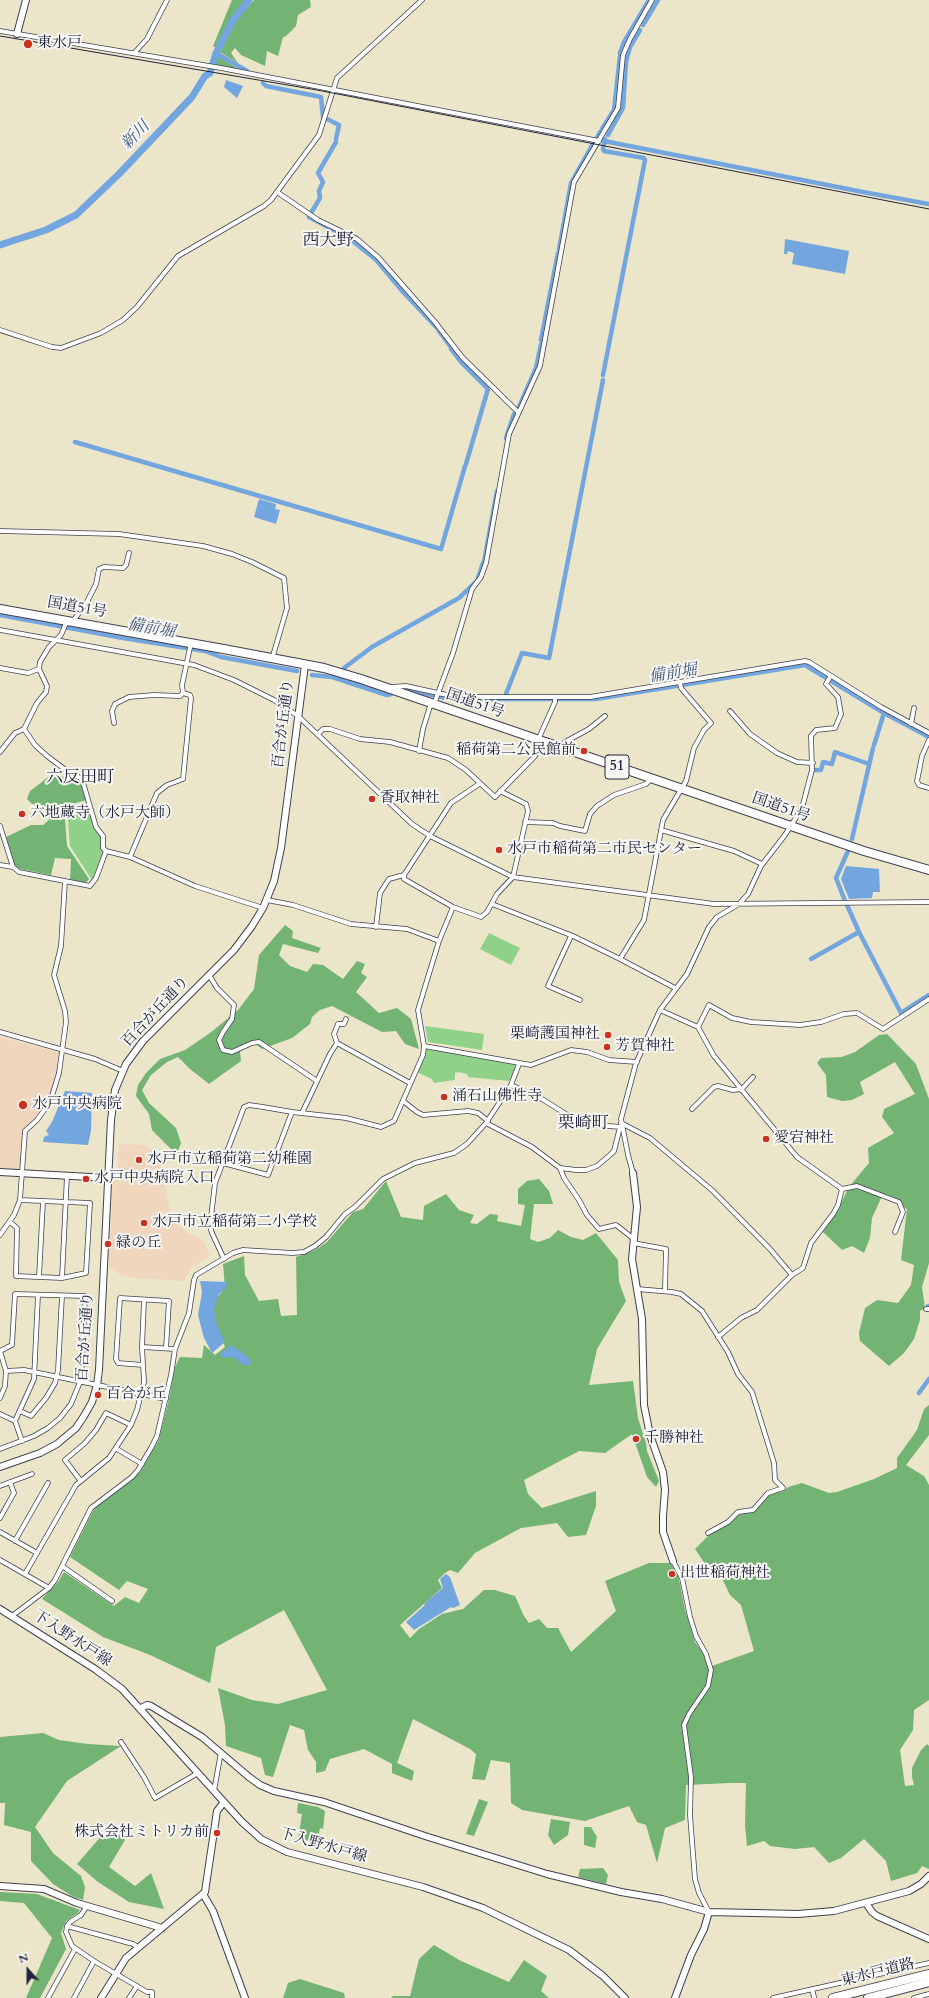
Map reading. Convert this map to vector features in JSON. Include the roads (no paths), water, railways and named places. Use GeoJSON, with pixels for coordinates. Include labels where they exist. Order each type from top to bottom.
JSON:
{"type":"FeatureCollection","features":[{"type":"Feature","properties":{"kind":"highway","name":"国道51号"},"geometry":{"type":"LineString","coordinates":[[0,608],[68,624],[190,647],[304,665],[435,699],[540,741],[896,862],[929,870]]}},
{"type":"Feature","properties":{"kind":"highway","name":"東水戸道路"},"geometry":{"type":"LineString","coordinates":[[833,1998],[929,1974]]}},
{"type":"Feature","properties":{"kind":"highway","name":"東水戸道路"},"geometry":{"type":"LineString","coordinates":[[868,1998],[929,1982]]}},
{"type":"Feature","properties":{"kind":"street"},"geometry":{"type":"LineString","coordinates":[[17,34],[26,0]]}},
{"type":"Feature","properties":{"kind":"street"},"geometry":{"type":"LineString","coordinates":[[134,53],[147,39],[167,0]]}},
{"type":"Feature","properties":{"kind":"street"},"geometry":{"type":"LineString","coordinates":[[0,330],[52,347],[61,348],[107,330],[132,312],[178,256],[264,206],[277,192],[319,135],[332,89],[341,73],[422,0]]}},
{"type":"Feature","properties":{"kind":"street"},"geometry":{"type":"LineString","coordinates":[[419,751],[423,729],[453,652],[472,589],[481,577],[486,563],[509,434],[540,366],[574,182],[618,108],[621,64],[625,47],[652,0]]}},
{"type":"Feature","properties":{"kind":"street"},"geometry":{"type":"LineString","coordinates":[[0,31],[209,66],[599,141]]}},
{"type":"Feature","properties":{"kind":"street"},"geometry":{"type":"LineString","coordinates":[[277,192],[313,217],[357,239],[378,258],[435,322],[462,357],[518,412]]}},
{"type":"Feature","properties":{"kind":"street"},"geometry":{"type":"LineString","coordinates":[[0,531],[119,534],[198,545],[232,554],[252,562],[284,578],[287,608],[272,659]]}},
{"type":"Feature","properties":{"kind":"street"},"geometry":{"type":"LineString","coordinates":[[0,752],[15,733],[24,729],[37,703],[46,692],[47,686],[39,669],[40,662],[44,654],[87,602],[96,584],[99,569],[104,567],[123,568],[126,565],[129,553]]}},
{"type":"Feature","properties":{"kind":"street"},"geometry":{"type":"LineString","coordinates":[[0,630],[56,639],[186,664],[204,668],[234,680],[274,700],[298,716],[400,814],[430,836],[513,877],[714,904],[929,902]]}},
{"type":"Feature","properties":{"kind":"street"},"geometry":{"type":"LineString","coordinates":[[183,693],[182,685],[190,647]]}},
{"type":"Feature","properties":{"kind":"street"},"geometry":{"type":"LineString","coordinates":[[384,687],[406,686],[435,699],[456,697],[555,699],[590,697],[680,685],[805,662],[829,679],[929,733]]}},
{"type":"Feature","properties":{"kind":"street","name":"百合が丘通り"},"geometry":{"type":"LineString","coordinates":[[0,1467],[50,1448],[70,1434],[84,1416],[97,1385],[111,1111],[116,1090],[123,1071],[136,1050],[149,1034],[244,938],[267,900],[276,876],[282,848],[304,665]]}},
{"type":"Feature","properties":{"kind":"street"},"geometry":{"type":"LineString","coordinates":[[0,668],[28,673],[39,669]]}},
{"type":"Feature","properties":{"kind":"street"},"geometry":{"type":"LineString","coordinates":[[560,1168],[582,1170],[597,1166],[614,1151],[637,1062],[660,1010],[686,974],[709,928],[717,917],[739,904],[748,894],[762,864],[791,826],[802,808],[813,763],[811,736],[819,729],[835,728],[840,714],[841,708],[838,697],[826,684],[829,679]]}},
{"type":"Feature","properties":{"kind":"street"},"geometry":{"type":"LineString","coordinates":[[620,959],[644,920],[661,830],[668,811],[682,789],[694,748],[704,730],[711,723],[680,685]]}},
{"type":"Feature","properties":{"kind":"street"},"geometry":{"type":"LineString","coordinates":[[114,723],[112,711],[115,704],[128,697],[154,695],[180,696],[183,693],[190,695],[191,698],[183,780],[167,785],[157,793],[130,857]]}},
{"type":"Feature","properties":{"kind":"street"},"geometry":{"type":"LineString","coordinates":[[318,734],[323,729],[330,729],[360,739],[390,742],[448,758],[466,770],[479,784],[495,797],[534,756],[555,699]]}},
{"type":"Feature","properties":{"kind":"street"},"geometry":{"type":"LineString","coordinates":[[911,724],[914,708]]}},
{"type":"Feature","properties":{"kind":"street"},"geometry":{"type":"LineString","coordinates":[[730,711],[750,734],[777,753],[797,762],[813,763]]}},
{"type":"Feature","properties":{"kind":"street"},"geometry":{"type":"LineString","coordinates":[[561,748],[565,742],[589,729],[606,716]]}},
{"type":"Feature","properties":{"kind":"street"},"geometry":{"type":"LineString","coordinates":[[0,864],[12,867],[19,872],[90,886],[96,878],[106,851],[104,848],[103,836],[96,827],[82,778],[68,771],[47,756],[35,745],[24,729]]}},
{"type":"Feature","properties":{"kind":"street"},"geometry":{"type":"LineString","coordinates":[[929,740],[922,756],[918,781],[920,784],[929,788]]}},
{"type":"Feature","properties":{"kind":"street"},"geometry":{"type":"LineString","coordinates":[[525,822],[553,823],[560,826],[586,831],[590,814],[597,806],[614,795],[646,784],[651,779]]}},
{"type":"Feature","properties":{"kind":"street"},"geometry":{"type":"LineString","coordinates":[[376,927],[380,892],[382,888],[389,879],[404,875],[451,803],[479,784]]}},
{"type":"Feature","properties":{"kind":"street"},"geometry":{"type":"LineString","coordinates":[[404,875],[404,879],[453,907],[481,917],[487,912],[501,890],[513,877],[528,810],[526,804],[500,791]]}},
{"type":"Feature","properties":{"kind":"street"},"geometry":{"type":"LineString","coordinates":[[0,826],[12,867]]}},
{"type":"Feature","properties":{"kind":"street"},"geometry":{"type":"LineString","coordinates":[[661,830],[734,851],[762,864]]}},
{"type":"Feature","properties":{"kind":"street"},"geometry":{"type":"LineString","coordinates":[[106,851],[130,857],[195,886],[263,908]]}},
{"type":"Feature","properties":{"kind":"street"},"geometry":{"type":"LineString","coordinates":[[0,1235],[10,1222],[20,1200],[25,1131],[37,1120],[52,1096],[59,1073],[66,1016],[54,975],[61,946],[65,881]]}},
{"type":"Feature","properties":{"kind":"street"},"geometry":{"type":"LineString","coordinates":[[267,900],[293,906],[351,924],[407,929],[438,941]]}},
{"type":"Feature","properties":{"kind":"street"},"geometry":{"type":"LineString","coordinates":[[492,904],[571,936],[620,959],[675,988]]}},
{"type":"Feature","properties":{"kind":"street"},"geometry":{"type":"LineString","coordinates":[[224,1259],[210,1226],[215,1183],[244,1107],[263,1107],[346,1118],[381,1127],[394,1121],[423,1054],[424,1046],[418,1010],[438,941],[453,907]]}},
{"type":"Feature","properties":{"kind":"street"},"geometry":{"type":"LineString","coordinates":[[571,936],[548,986],[580,1000]]}},
{"type":"Feature","properties":{"kind":"street"},"geometry":{"type":"LineString","coordinates":[[209,975],[217,988],[234,1005],[232,1019],[223,1032],[220,1040],[220,1046],[223,1050],[232,1052],[252,1043],[259,1042],[318,1080]]}},
{"type":"Feature","properties":{"kind":"street"},"geometry":{"type":"LineString","coordinates":[[698,1027],[709,1005],[732,1018],[751,1022],[800,1024],[821,1022],[844,1014],[857,1013],[883,1029],[929,999]]}},
{"type":"Feature","properties":{"kind":"street"},"geometry":{"type":"LineString","coordinates":[[660,1010],[698,1027],[714,1056],[797,1157],[842,1189],[857,1186],[899,1202],[903,1212],[895,1232]]}},
{"type":"Feature","properties":{"kind":"street"},"geometry":{"type":"LineString","coordinates":[[346,1019],[344,1024],[338,1024],[334,1034],[337,1043],[410,1083]]}},
{"type":"Feature","properties":{"kind":"street"},"geometry":{"type":"LineString","coordinates":[[0,1032],[45,1043],[95,1059],[123,1071]]}},
{"type":"Feature","properties":{"kind":"street"},"geometry":{"type":"LineString","coordinates":[[302,1113],[337,1043]]}},
{"type":"Feature","properties":{"kind":"street"},"geometry":{"type":"LineString","coordinates":[[424,1046],[519,1064],[536,1065],[571,1050],[588,1052],[609,1060],[637,1062]]}},
{"type":"Feature","properties":{"kind":"street"},"geometry":{"type":"LineString","coordinates":[[12,1616],[48,1588],[55,1580],[91,1508],[132,1477],[142,1464],[158,1436],[175,1349],[188,1317],[196,1275],[243,1250],[292,1253],[304,1252],[315,1246],[326,1237],[345,1214],[355,1207],[383,1179],[415,1163],[460,1150],[487,1122],[511,1085],[519,1064]]}},
{"type":"Feature","properties":{"kind":"street"},"geometry":{"type":"LineString","coordinates":[[692,1109],[714,1087],[718,1086],[733,1090],[741,1089],[753,1077]]}},
{"type":"Feature","properties":{"kind":"street"},"geometry":{"type":"LineString","coordinates":[[511,1085],[542,1099],[577,1121],[593,1125],[621,1126],[650,1138],[713,1191],[770,1249],[792,1275]]}},
{"type":"Feature","properties":{"kind":"street"},"geometry":{"type":"LineString","coordinates":[[403,1101],[420,1114],[468,1110],[478,1113],[487,1122],[532,1147],[560,1168],[564,1178],[587,1215],[599,1229],[614,1224],[633,1241],[666,1249],[665,1290]]}},
{"type":"Feature","properties":{"kind":"street"},"geometry":{"type":"LineString","coordinates":[[222,1163],[268,1175],[292,1112]]}},
{"type":"Feature","properties":{"kind":"street"},"geometry":{"type":"LineString","coordinates":[[621,1126],[633,1173],[638,1207],[633,1241],[633,1268],[643,1335],[644,1405],[650,1435],[663,1472],[665,1490],[662,1516],[663,1532],[673,1561],[682,1578],[690,1617],[696,1636],[706,1654],[711,1670],[708,1686],[689,1714],[684,1725],[691,1777],[690,1815],[695,1879],[699,1893],[709,1912],[704,1930],[691,1955],[675,1998]]}},
{"type":"Feature","properties":{"kind":"street"},"geometry":{"type":"LineString","coordinates":[[0,1172],[108,1178]]}},
{"type":"Feature","properties":{"kind":"street"},"geometry":{"type":"LineString","coordinates":[[62,1278],[67,1175]]}},
{"type":"Feature","properties":{"kind":"street"},"geometry":{"type":"LineString","coordinates":[[718,1337],[741,1318],[757,1310],[792,1275],[805,1265],[811,1243],[833,1214],[838,1205],[842,1189]]}},
{"type":"Feature","properties":{"kind":"street"},"geometry":{"type":"LineString","coordinates":[[10,1222],[17,1228],[16,1276],[62,1278],[86,1273],[90,1203],[20,1200]]}},
{"type":"Feature","properties":{"kind":"street"},"geometry":{"type":"LineString","coordinates":[[39,1277],[43,1201]]}},
{"type":"Feature","properties":{"kind":"street"},"geometry":{"type":"LineString","coordinates":[[637,1289],[665,1290],[681,1294],[698,1306],[702,1311],[738,1374],[752,1392],[774,1463],[775,1480],[783,1488],[768,1493],[753,1510],[738,1512],[728,1522],[708,1533]]}},
{"type":"Feature","properties":{"kind":"street"},"geometry":{"type":"LineString","coordinates":[[0,1398],[5,1386],[6,1371],[0,1351],[12,1345],[15,1294],[85,1296],[80,1382],[71,1404],[60,1418],[41,1433],[0,1449]]}},
{"type":"Feature","properties":{"kind":"street"},"geometry":{"type":"LineString","coordinates":[[15,1421],[30,1390],[34,1372],[38,1295]]}},
{"type":"Feature","properties":{"kind":"street"},"geometry":{"type":"LineString","coordinates":[[20,1411],[30,1416],[46,1398],[57,1377],[62,1296]]}},
{"type":"Feature","properties":{"kind":"street"},"geometry":{"type":"LineString","coordinates":[[143,1364],[118,1363],[116,1359],[120,1298],[168,1301],[166,1348]]}},
{"type":"Feature","properties":{"kind":"street"},"geometry":{"type":"LineString","coordinates":[[25,1574],[69,1496],[80,1480],[109,1458],[117,1449],[131,1424],[142,1394],[144,1382],[142,1347],[144,1300]]}},
{"type":"Feature","properties":{"kind":"street"},"geometry":{"type":"LineString","coordinates":[[142,1347],[175,1349]]}},
{"type":"Feature","properties":{"kind":"street"},"geometry":{"type":"LineString","coordinates":[[6,1371],[24,1370],[166,1399]]}},
{"type":"Feature","properties":{"kind":"street"},"geometry":{"type":"LineString","coordinates":[[80,1480],[65,1460],[89,1439],[106,1413],[131,1424]]}},
{"type":"Feature","properties":{"kind":"street"},"geometry":{"type":"LineString","coordinates":[[0,1414],[15,1421],[22,1440]]}},
{"type":"Feature","properties":{"kind":"street"},"geometry":{"type":"LineString","coordinates":[[117,1449],[142,1464]]}},
{"type":"Feature","properties":{"kind":"street"},"geometry":{"type":"LineString","coordinates":[[0,1486],[32,1474]]}},
{"type":"Feature","properties":{"kind":"street"},"geometry":{"type":"LineString","coordinates":[[0,1518],[14,1493],[10,1482]]}},
{"type":"Feature","properties":{"kind":"street"},"geometry":{"type":"LineString","coordinates":[[16,1541],[48,1483]]}},
{"type":"Feature","properties":{"kind":"street"},"geometry":{"type":"LineString","coordinates":[[0,1532],[37,1553]]}},
{"type":"Feature","properties":{"kind":"street"},"geometry":{"type":"LineString","coordinates":[[0,1560],[48,1588]]}},
{"type":"Feature","properties":{"kind":"street"},"geometry":{"type":"LineString","coordinates":[[62,1566],[112,1601]]}},
{"type":"Feature","properties":{"kind":"street","name":"下入野水戸線"},"geometry":{"type":"LineString","coordinates":[[0,1609],[95,1669],[122,1689],[254,1834],[280,1849],[434,1890],[483,1908],[548,1938],[586,1962],[625,1998]]}},
{"type":"Feature","properties":{"kind":"street"},"geometry":{"type":"LineString","coordinates":[[140,1708],[147,1705],[151,1706],[202,1737],[222,1752],[249,1778],[274,1791],[324,1802],[425,1836],[547,1874],[621,1892],[662,1899],[709,1912],[817,1913],[866,1903],[909,1891],[921,1884],[929,1876]]}},
{"type":"Feature","properties":{"kind":"street"},"geometry":{"type":"LineString","coordinates":[[120,1742],[155,1798],[198,1773]]}},
{"type":"Feature","properties":{"kind":"street"},"geometry":{"type":"LineString","coordinates":[[214,1791],[222,1752]]}},
{"type":"Feature","properties":{"kind":"street"},"geometry":{"type":"LineString","coordinates":[[101,1998],[126,1958],[206,1889],[217,1811],[224,1802]]}},
{"type":"Feature","properties":{"kind":"street"},"geometry":{"type":"LineString","coordinates":[[0,1886],[44,1889],[87,1906],[162,1928]]}},
{"type":"Feature","properties":{"kind":"street"},"geometry":{"type":"LineString","coordinates":[[202,1894],[213,1911],[245,1998]]}},
{"type":"Feature","properties":{"kind":"street"},"geometry":{"type":"LineString","coordinates":[[866,1903],[872,1912],[877,1916],[929,1939]]}},
{"type":"Feature","properties":{"kind":"street"},"geometry":{"type":"LineString","coordinates":[[87,1906],[81,1915],[70,1922],[67,1926],[68,1936],[75,1949],[138,1986],[152,1992],[152,1998]]}},
{"type":"Feature","properties":{"kind":"street"},"geometry":{"type":"LineString","coordinates":[[67,1926],[133,1944],[138,1948]]}},
{"type":"Feature","properties":{"kind":"street"},"geometry":{"type":"LineString","coordinates":[[48,1998],[75,1949]]}},
{"type":"Feature","properties":{"kind":"street"},"geometry":{"type":"LineString","coordinates":[[74,1998],[94,1961]]}},
{"type":"Feature","properties":{"kind":"street"},"geometry":{"type":"LineString","coordinates":[[773,1998],[929,1962]]}},
{"type":"Feature","properties":{"kind":"street"},"geometry":{"type":"LineString","coordinates":[[129,1998],[138,1986]]}},
{"type":"Feature","properties":{"kind":"street"},"geometry":{"type":"LineString","coordinates":[[812,1989],[814,1997]]}},
{"type":"Feature","properties":{"kind":"street"},"geometry":{"type":"LineString","coordinates":[[914,1998],[929,1994]]}},
{"type":"Feature","properties":{"kind":"water"},"geometry":{"type":"Polygon","coordinates":[[[226,80],[243,86],[237,98],[224,87],[226,80]]]}},
{"type":"Feature","properties":{"kind":"water"},"geometry":{"type":"Polygon","coordinates":[[[785,239],[849,251],[845,274],[792,264],[794,253],[788,251],[787,254],[784,254],[785,239]]]}},
{"type":"Feature","properties":{"kind":"water"},"geometry":{"type":"Polygon","coordinates":[[[259,499],[276,504],[275,509],[280,510],[276,524],[254,517],[259,499]]]}},
{"type":"Feature","properties":{"kind":"water"},"geometry":{"type":"Polygon","coordinates":[[[846,866],[879,869],[880,892],[873,892],[872,898],[849,899],[841,879],[846,866]]]}},
{"type":"Feature","properties":{"kind":"water"},"geometry":{"type":"Polygon","coordinates":[[[65,1091],[92,1093],[91,1131],[88,1145],[43,1142],[44,1137],[49,1135],[46,1131],[52,1122],[65,1091]]]}},
{"type":"Feature","properties":{"kind":"water"},"geometry":{"type":"Polygon","coordinates":[[[200,1281],[227,1282],[226,1289],[219,1294],[214,1309],[217,1325],[225,1342],[212,1353],[204,1338],[198,1315],[202,1292],[200,1281]]]}},
{"type":"Feature","properties":{"kind":"water"},"geometry":{"type":"Polygon","coordinates":[[[231,1345],[247,1356],[252,1362],[247,1366],[240,1363],[234,1357],[225,1358],[219,1355],[231,1345]]]}},
{"type":"Feature","properties":{"kind":"water"},"geometry":{"type":"Polygon","coordinates":[[[446,1574],[450,1577],[460,1605],[453,1608],[451,1607],[414,1630],[406,1622],[443,1588],[440,1579],[446,1574]]]}},
{"type":"Feature","properties":{"kind":"waterway","name":"新川"},"geometry":{"type":"LineString","coordinates":[[0,245],[46,230],[76,215],[119,174],[192,97],[205,76],[210,73],[216,53],[233,20],[249,0]]}},
{"type":"Feature","properties":{"kind":"waterway"},"geometry":{"type":"LineString","coordinates":[[620,53],[624,42],[649,0]]}},
{"type":"Feature","properties":{"kind":"waterway"},"geometry":{"type":"LineString","coordinates":[[643,25],[658,0]]}},
{"type":"Feature","properties":{"kind":"waterway"},"geometry":{"type":"LineString","coordinates":[[608,135],[623,108],[626,62],[630,47],[640,30]]}},
{"type":"Feature","properties":{"kind":"waterway"},"geometry":{"type":"LineString","coordinates":[[216,53],[247,71]]}},
{"type":"Feature","properties":{"kind":"waterway"},"geometry":{"type":"LineString","coordinates":[[602,129],[614,110],[620,56]]}},
{"type":"Feature","properties":{"kind":"waterway"},"geometry":{"type":"LineString","coordinates":[[263,83],[266,86],[321,97],[323,117]]}},
{"type":"Feature","properties":{"kind":"waterway"},"geometry":{"type":"LineString","coordinates":[[327,119],[339,125],[336,139]]}},
{"type":"Feature","properties":{"kind":"waterway"},"geometry":{"type":"LineString","coordinates":[[597,138],[600,132]]}},
{"type":"Feature","properties":{"kind":"waterway"},"geometry":{"type":"LineString","coordinates":[[603,375],[645,160],[644,158],[604,151],[605,139]]}},
{"type":"Feature","properties":{"kind":"waterway"},"geometry":{"type":"LineString","coordinates":[[604,141],[929,204]]}},
{"type":"Feature","properties":{"kind":"waterway"},"geometry":{"type":"LineString","coordinates":[[311,213],[320,198],[319,191],[323,182],[318,173],[336,142]]}},
{"type":"Feature","properties":{"kind":"waterway"},"geometry":{"type":"LineString","coordinates":[[559,250],[571,183],[594,142]]}},
{"type":"Feature","properties":{"kind":"waterway"},"geometry":{"type":"LineString","coordinates":[[309,217],[349,238],[375,259]]}},
{"type":"Feature","properties":{"kind":"waterway"},"geometry":{"type":"LineString","coordinates":[[541,340],[558,253]]}},
{"type":"Feature","properties":{"kind":"waterway"},"geometry":{"type":"LineString","coordinates":[[377,261],[404,293],[437,328]]}},
{"type":"Feature","properties":{"kind":"waterway"},"geometry":{"type":"LineString","coordinates":[[439,331],[450,346]]}},
{"type":"Feature","properties":{"kind":"waterway"},"geometry":{"type":"LineString","coordinates":[[519,407],[536,368],[541,344]]}},
{"type":"Feature","properties":{"kind":"waterway"},"geometry":{"type":"LineString","coordinates":[[451,349],[461,362],[488,389],[466,464]]}},
{"type":"Feature","properties":{"kind":"waterway"},"geometry":{"type":"LineString","coordinates":[[506,694],[522,653],[549,658],[603,380]]}},
{"type":"Feature","properties":{"kind":"waterway"},"geometry":{"type":"LineString","coordinates":[[506,438],[514,414]]}},
{"type":"Feature","properties":{"kind":"waterway"},"geometry":{"type":"LineString","coordinates":[[75,442],[441,549],[465,466]]}},
{"type":"Feature","properties":{"kind":"waterway"},"geometry":{"type":"LineString","coordinates":[[484,562],[497,491]]}},
{"type":"Feature","properties":{"kind":"waterway"},"geometry":{"type":"LineString","coordinates":[[344,668],[372,647],[459,598],[477,581],[483,563]]}},
{"type":"Feature","properties":{"kind":"waterway","name":"備前堀"},"geometry":{"type":"LineString","coordinates":[[0,615],[123,638],[205,651],[221,657],[297,671]]}},
{"type":"Feature","properties":{"kind":"waterway","name":"備前堀"},"geometry":{"type":"LineString","coordinates":[[402,689],[456,700],[596,699],[805,665],[884,713],[929,737]]}},
{"type":"Feature","properties":{"kind":"waterway","name":"備前堀"},"geometry":{"type":"LineString","coordinates":[[312,675],[332,677],[387,695],[391,694]]}},
{"type":"Feature","properties":{"kind":"waterway"},"geometry":{"type":"LineString","coordinates":[[874,745],[884,713]]}},
{"type":"Feature","properties":{"kind":"waterway"},"geometry":{"type":"LineString","coordinates":[[852,839],[873,748]]}},
{"type":"Feature","properties":{"kind":"waterway"},"geometry":{"type":"LineString","coordinates":[[815,770],[821,770],[823,762],[832,764],[835,752],[869,764]]}},
{"type":"Feature","properties":{"kind":"waterway"},"geometry":{"type":"LineString","coordinates":[[845,901],[836,878],[848,851]]}},
{"type":"Feature","properties":{"kind":"waterway"},"geometry":{"type":"LineString","coordinates":[[847,905],[859,932],[901,1013],[929,995]]}},
{"type":"Feature","properties":{"kind":"waterway"},"geometry":{"type":"LineString","coordinates":[[811,959],[859,932]]}},
{"type":"Feature","properties":{"kind":"waterway"},"geometry":{"type":"LineString","coordinates":[[919,1393],[929,1379]]}},
{"type":"Feature","properties":{"kind":"railway"},"geometry":{"type":"LineString","coordinates":[[0,36],[317,90],[929,209]]}},
{"type":"Feature","properties":{"kind":"place","name":"東水戸"},"geometry":{"type":"Point","coordinates":[28,44]}},
{"type":"Feature","properties":{"kind":"place","name":"稲荷第二公民館前"},"geometry":{"type":"Point","coordinates":[584,751]}},
{"type":"Feature","properties":{"kind":"place","name":"香取神社"},"geometry":{"type":"Point","coordinates":[372,799]}},
{"type":"Feature","properties":{"kind":"place","name":"六地蔵寺（水戸大師）"},"geometry":{"type":"Point","coordinates":[22,814]}},
{"type":"Feature","properties":{"kind":"place","name":"水戸市稲荷第二市民センター"},"geometry":{"type":"Point","coordinates":[499,850]}},
{"type":"Feature","properties":{"kind":"place","name":"栗崎護国神社"},"geometry":{"type":"Point","coordinates":[608,1035]}},
{"type":"Feature","properties":{"kind":"place","name":"芳賀神社"},"geometry":{"type":"Point","coordinates":[607,1047]}},
{"type":"Feature","properties":{"kind":"place","name":"涌石山佛性寺"},"geometry":{"type":"Point","coordinates":[444,1097]}},
{"type":"Feature","properties":{"kind":"place","name":"水戸中央病院"},"geometry":{"type":"Point","coordinates":[23,1105]}},
{"type":"Feature","properties":{"kind":"place","name":"愛宕神社"},"geometry":{"type":"Point","coordinates":[766,1139]}},
{"type":"Feature","properties":{"kind":"place","name":"水戸市立稲荷第二幼稚園"},"geometry":{"type":"Point","coordinates":[139,1160]}},
{"type":"Feature","properties":{"kind":"place","name":"水戸中央病院入口"},"geometry":{"type":"Point","coordinates":[86,1179]}},
{"type":"Feature","properties":{"kind":"place","name":"水戸市立稲荷第二小学校"},"geometry":{"type":"Point","coordinates":[144,1223]}},
{"type":"Feature","properties":{"kind":"place","name":"緑の丘"},"geometry":{"type":"Point","coordinates":[108,1244]}},
{"type":"Feature","properties":{"kind":"place","name":"百合が丘"},"geometry":{"type":"Point","coordinates":[98,1395]}},
{"type":"Feature","properties":{"kind":"place","name":"千勝神社"},"geometry":{"type":"Point","coordinates":[636,1439]}},
{"type":"Feature","properties":{"kind":"place","name":"出世稲荷神社"},"geometry":{"type":"Point","coordinates":[672,1574]}},
{"type":"Feature","properties":{"kind":"place","name":"株式会社ミトリカ前"},"geometry":{"type":"Point","coordinates":[217,1833]}},
{"type":"Feature","properties":{"kind":"district","name":"西大野"},"geometry":{"type":"Point","coordinates":[328,241]}},
{"type":"Feature","properties":{"kind":"district","name":"六反田町"},"geometry":{"type":"Point","coordinates":[80,778]}},
{"type":"Feature","properties":{"kind":"district","name":"栗崎町"},"geometry":{"type":"Point","coordinates":[583,1124]}}]}
